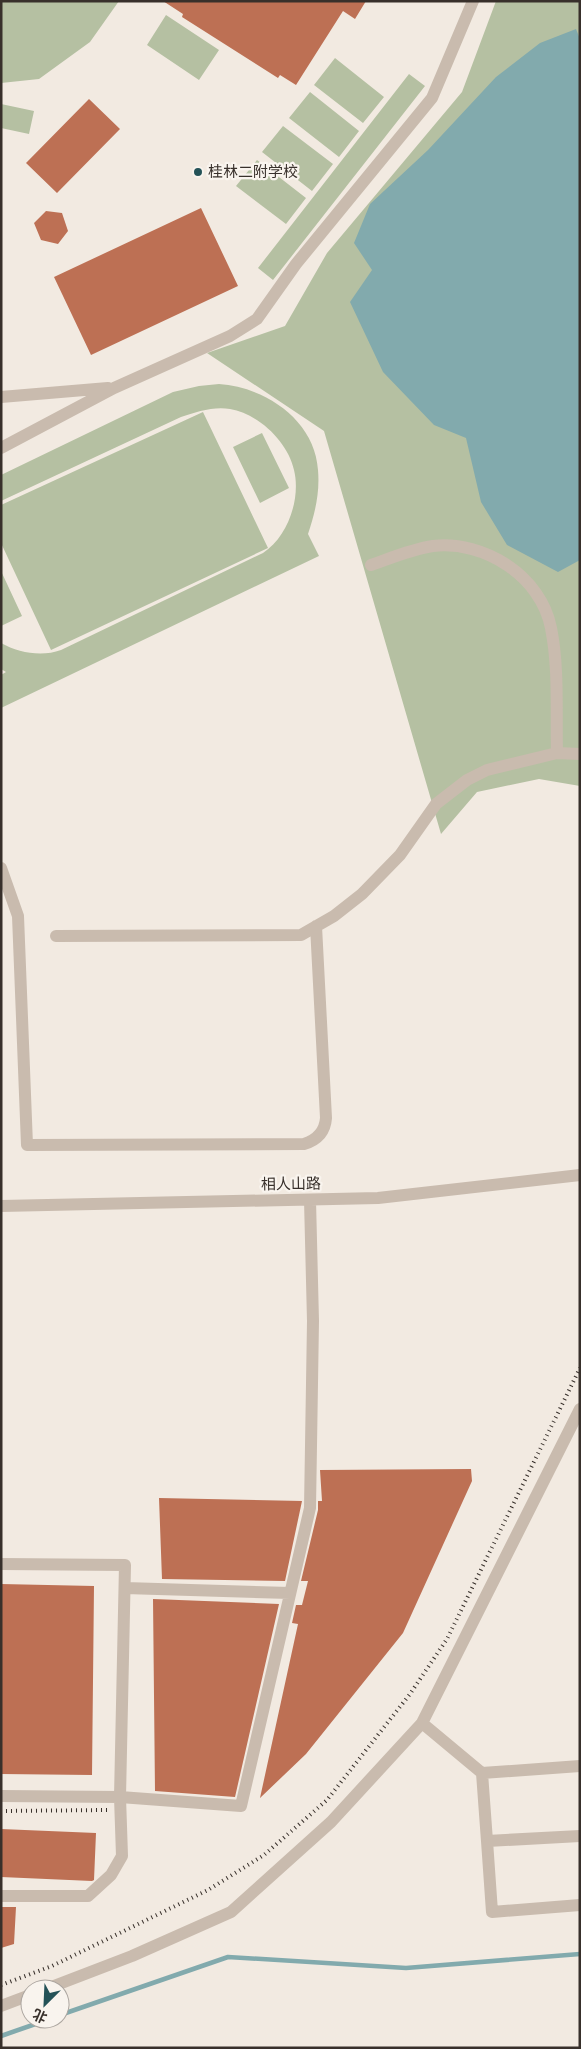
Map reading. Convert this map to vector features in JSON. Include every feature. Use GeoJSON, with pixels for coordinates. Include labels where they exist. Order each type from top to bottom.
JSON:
{"type":"FeatureCollection","features":[{"type":"Feature","properties":{"kind":"street"},"geometry":{"type":"LineString","coordinates":[[1,448],[114,388],[230,336],[256,319],[296,264],[432,98],[473,1]]}},
{"type":"Feature","properties":{"kind":"street"},"geometry":{"type":"LineString","coordinates":[[1,397],[114,388]]}},
{"type":"Feature","properties":{"kind":"street"},"geometry":{"type":"LineString","coordinates":[[371,566],[416,550],[434,546],[456,546],[478,551],[495,558],[525,579],[540,598],[551,627],[555,664],[557,754]]}},
{"type":"Feature","properties":{"kind":"street"},"geometry":{"type":"LineString","coordinates":[[56,936],[301,935],[334,916],[362,894],[400,855],[436,804],[468,780],[487,770],[557,754],[580,754]]}},
{"type":"Feature","properties":{"kind":"street"},"geometry":{"type":"LineString","coordinates":[[1,868],[18,916],[27,1145],[304,1144],[315,1140],[324,1129],[326,1118],[316,926]]}},
{"type":"Feature","properties":{"kind":"street","name":"相人山路"},"geometry":{"type":"LineString","coordinates":[[1,1206],[378,1198],[580,1175]]}},
{"type":"Feature","properties":{"kind":"street"},"geometry":{"type":"LineString","coordinates":[[1,1796],[120,1797],[241,1806],[310,1508],[313,1322],[310,1200]]}},
{"type":"Feature","properties":{"kind":"street"},"geometry":{"type":"LineString","coordinates":[[70,1980],[132,1956],[231,1912],[331,1822],[422,1723],[580,1409]]}},
{"type":"Feature","properties":{"kind":"street"},"geometry":{"type":"LineString","coordinates":[[1,1564],[125,1565],[120,1797],[122,1856],[111,1875],[88,1896],[1,1896]]}},
{"type":"Feature","properties":{"kind":"street"},"geometry":{"type":"LineString","coordinates":[[124,1588],[290,1592]]}},
{"type":"Feature","properties":{"kind":"street"},"geometry":{"type":"LineString","coordinates":[[422,1723],[482,1773],[580,1766]]}},
{"type":"Feature","properties":{"kind":"street"},"geometry":{"type":"LineString","coordinates":[[482,1773],[492,1912],[580,1905]]}},
{"type":"Feature","properties":{"kind":"street"},"geometry":{"type":"LineString","coordinates":[[487,1841],[580,1836]]}},
{"type":"Feature","properties":{"kind":"street"},"geometry":{"type":"LineString","coordinates":[[1,2006],[20,1999]]}},
{"type":"Feature","properties":{"kind":"green space"},"geometry":{"type":"Polygon","coordinates":[[[1,1],[119,1],[90,42],[39,79],[1,83],[1,1]]]}},
{"type":"Feature","properties":{"kind":"green space"},"geometry":{"type":"Polygon","coordinates":[[[496,1],[580,1],[580,786],[539,779],[477,792],[441,834],[324,431],[207,353],[285,326],[327,253],[462,92],[496,1]]]}},
{"type":"Feature","properties":{"kind":"green space"},"geometry":{"type":"Polygon","coordinates":[[[166,15],[219,50],[199,80],[147,45],[166,15]]]}},
{"type":"Feature","properties":{"kind":"green space"},"geometry":{"type":"Polygon","coordinates":[[[335,58],[384,97],[363,123],[314,85],[335,58]]]}},
{"type":"Feature","properties":{"kind":"green space"},"geometry":{"type":"Polygon","coordinates":[[[409,74],[425,86],[273,280],[258,268],[409,74]]]}},
{"type":"Feature","properties":{"kind":"green space"},"geometry":{"type":"Polygon","coordinates":[[[310,92],[359,131],[339,157],[289,118],[310,92]]]}},
{"type":"Feature","properties":{"kind":"green space"},"geometry":{"type":"Polygon","coordinates":[[[1,104],[34,111],[29,134],[1,128],[1,104]]]}},
{"type":"Feature","properties":{"kind":"green space"},"geometry":{"type":"Polygon","coordinates":[[[283,126],[333,164],[312,191],[262,152],[283,126]]]}},
{"type":"Feature","properties":{"kind":"green space"},"geometry":{"type":"Polygon","coordinates":[[[257,160],[306,198],[286,224],[236,186],[257,160]]]}},
{"type":"Feature","properties":{"kind":"green space"},"geometry":{"type":"Polygon","coordinates":[[[219,384],[253,392],[270,399],[285,409],[308,436],[315,452],[318,487],[313,518],[308,534],[319,556],[1,708],[1,675],[6,672],[1,669],[1,643],[31,653],[61,650],[263,553],[272,546],[286,527],[294,504],[296,481],[286,449],[271,431],[261,423],[241,412],[224,408],[199,411],[181,417],[1,501],[1,475],[173,392],[219,384]]]}},
{"type":"Feature","properties":{"kind":"green space"},"geometry":{"type":"Polygon","coordinates":[[[203,412],[268,548],[51,650],[1,543],[1,505],[203,412]]]}},
{"type":"Feature","properties":{"kind":"green space"},"geometry":{"type":"Polygon","coordinates":[[[262,433],[289,488],[260,503],[233,447],[262,433]]]}},
{"type":"Feature","properties":{"kind":"green space"},"geometry":{"type":"Polygon","coordinates":[[[1,571],[22,616],[1,626],[1,571]]]}},
{"type":"Feature","properties":{"kind":"water"},"geometry":{"type":"Polygon","coordinates":[[[576,29],[580,39],[580,560],[558,572],[507,545],[481,502],[466,438],[434,425],[383,372],[350,302],[372,270],[354,243],[370,204],[428,150],[496,77],[540,43],[576,29]]]}},
{"type":"Feature","properties":{"kind":"building"},"geometry":{"type":"Polygon","coordinates":[[[163,1],[366,1],[355,19],[343,11],[296,85],[280,75],[278,78],[182,17],[183,14],[163,1]]]}},
{"type":"Feature","properties":{"kind":"building"},"geometry":{"type":"Polygon","coordinates":[[[89,99],[120,129],[57,193],[26,163],[89,99]]]}},
{"type":"Feature","properties":{"kind":"building"},"geometry":{"type":"Polygon","coordinates":[[[201,208],[238,286],[91,355],[54,277],[201,208]]]}},
{"type":"Feature","properties":{"kind":"building"},"geometry":{"type":"Polygon","coordinates":[[[46,211],[62,213],[68,231],[58,244],[41,240],[34,223],[46,211]]]}},
{"type":"Feature","properties":{"kind":"building"},"geometry":{"type":"Polygon","coordinates":[[[471,1469],[472,1481],[403,1633],[306,1754],[260,1798],[298,1624],[292,1623],[296,1605],[302,1605],[308,1581],[301,1581],[318,1510],[318,1501],[322,1501],[320,1470],[471,1469]]]}},
{"type":"Feature","properties":{"kind":"building"},"geometry":{"type":"Polygon","coordinates":[[[159,1498],[302,1501],[285,1581],[162,1579],[159,1498]]]}},
{"type":"Feature","properties":{"kind":"building"},"geometry":{"type":"Polygon","coordinates":[[[1,1584],[94,1586],[92,1775],[1,1774],[1,1584]]]}},
{"type":"Feature","properties":{"kind":"building"},"geometry":{"type":"Polygon","coordinates":[[[153,1599],[279,1604],[235,1797],[155,1791],[153,1599]]]}},
{"type":"Feature","properties":{"kind":"building"},"geometry":{"type":"Polygon","coordinates":[[[1,1829],[96,1833],[94,1880],[1,1877],[1,1829]]]}},
{"type":"Feature","properties":{"kind":"building"},"geometry":{"type":"Polygon","coordinates":[[[1,1907],[16,1907],[14,1944],[1,1948],[1,1907]]]}},
{"type":"Feature","properties":{"kind":"waterway"},"geometry":{"type":"LineString","coordinates":[[70,2012],[228,1957],[406,1968],[580,1954]]}},
{"type":"Feature","properties":{"kind":"waterway"},"geometry":{"type":"LineString","coordinates":[[1,2036],[21,2029]]}},
{"type":"Feature","properties":{"kind":"railway"},"geometry":{"type":"LineString","coordinates":[[1,1985],[52,1966],[208,1890],[264,1855],[327,1800],[410,1694],[447,1639],[580,1368]]}},
{"type":"Feature","properties":{"kind":"railway"},"geometry":{"type":"LineString","coordinates":[[1,1811],[107,1810]]}},
{"type":"Feature","properties":{"kind":"place","name":"桂林二附学校"},"geometry":{"type":"Point","coordinates":[198,172]}}]}
